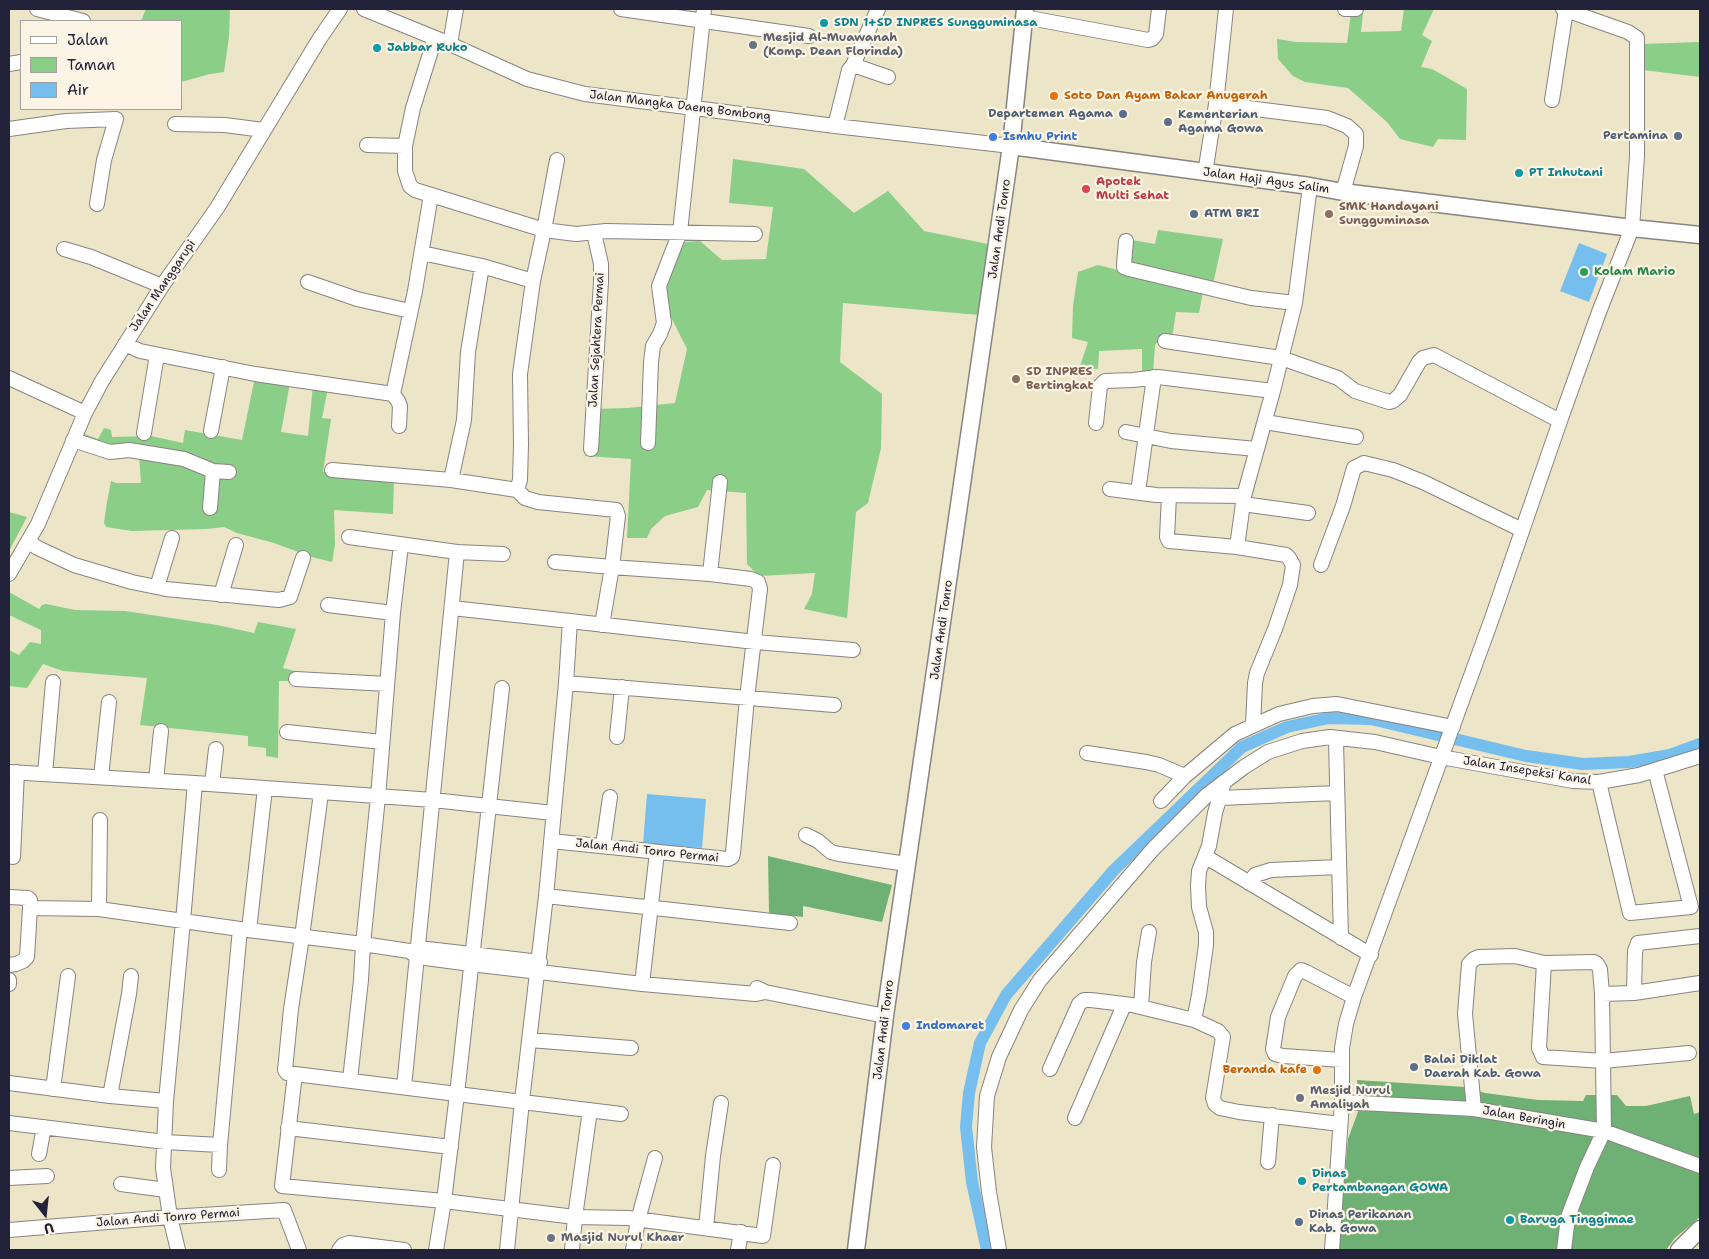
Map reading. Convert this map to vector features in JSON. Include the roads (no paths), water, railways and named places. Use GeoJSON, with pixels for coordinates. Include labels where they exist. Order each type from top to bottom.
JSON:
{"type":"FeatureCollection","features":[{"type":"Feature","properties":{"kind":"street"},"geometry":{"type":"LineString","coordinates":[[37,9],[60,18],[76,20]]}},
{"type":"Feature","properties":{"kind":"street","name":"Jalan Manggarupi"},"geometry":{"type":"LineString","coordinates":[[9,574],[38,524],[85,412],[125,344],[162,286],[217,208],[263,130],[340,9]]}},
{"type":"Feature","properties":{"kind":"street","name":"Jalan Mangka Daeng Bombong"},"geometry":{"type":"LineString","coordinates":[[364,9],[450,44],[527,79],[586,94],[835,126],[1011,146]]}},
{"type":"Feature","properties":{"kind":"street"},"geometry":{"type":"LineString","coordinates":[[450,44],[456,9]]}},
{"type":"Feature","properties":{"kind":"street"},"geometry":{"type":"LineString","coordinates":[[622,9],[703,15],[809,36]]}},
{"type":"Feature","properties":{"kind":"street"},"geometry":{"type":"LineString","coordinates":[[835,126],[849,70],[878,9]]}},
{"type":"Feature","properties":{"kind":"street"},"geometry":{"type":"LineString","coordinates":[[1025,13],[1148,40],[1152,39],[1156,34],[1159,9]]}},
{"type":"Feature","properties":{"kind":"street"},"geometry":{"type":"LineString","coordinates":[[1205,173],[1216,104],[1226,9]]}},
{"type":"Feature","properties":{"kind":"street"},"geometry":{"type":"LineString","coordinates":[[1346,9],[1356,9]]}},
{"type":"Feature","properties":{"kind":"street"},"geometry":{"type":"LineString","coordinates":[[1332,1250],[1342,1102],[1342,1060],[1346,1024],[1602,303],[1632,228],[1637,156],[1638,44],[1636,38],[1628,32],[1564,9],[1552,100]]}},
{"type":"Feature","properties":{"kind":"street","name":"Jalan Andi Tonro"},"geometry":{"type":"LineString","coordinates":[[856,1250],[885,1016],[960,511],[1011,146],[1025,13]]}},
{"type":"Feature","properties":{"kind":"street"},"geometry":{"type":"LineString","coordinates":[[648,443],[653,346],[664,324],[659,286],[680,232],[695,107],[703,15]]}},
{"type":"Feature","properties":{"kind":"street"},"geometry":{"type":"LineString","coordinates":[[435,38],[413,108],[405,146],[405,171],[410,186],[415,190],[544,230],[576,234],[606,231],[755,234]]}},
{"type":"Feature","properties":{"kind":"street"},"geometry":{"type":"LineString","coordinates":[[853,65],[888,77]]}},
{"type":"Feature","properties":{"kind":"street"},"geometry":{"type":"LineString","coordinates":[[1216,104],[1327,118],[1347,126],[1356,134],[1356,146],[1343,192]]}},
{"type":"Feature","properties":{"kind":"street"},"geometry":{"type":"LineString","coordinates":[[9,129],[118,114],[104,160],[97,204]]}},
{"type":"Feature","properties":{"kind":"street"},"geometry":{"type":"LineString","coordinates":[[175,124],[225,125],[263,130]]}},
{"type":"Feature","properties":{"kind":"street"},"geometry":{"type":"LineString","coordinates":[[366,145],[405,146]]}},
{"type":"Feature","properties":{"kind":"street","name":"Jalan Haji Agus Salim"},"geometry":{"type":"LineString","coordinates":[[1011,146],[1343,192],[1700,235]]}},
{"type":"Feature","properties":{"kind":"street"},"geometry":{"type":"LineString","coordinates":[[517,490],[520,480],[521,454],[520,374],[533,281],[557,160]]}},
{"type":"Feature","properties":{"kind":"street"},"geometry":{"type":"LineString","coordinates":[[1237,547],[1243,500],[1295,303],[1310,186]]}},
{"type":"Feature","properties":{"kind":"street"},"geometry":{"type":"LineString","coordinates":[[393,394],[422,253],[431,195]]}},
{"type":"Feature","properties":{"kind":"street","name":"Jalan Sejahtera Permai"},"geometry":{"type":"LineString","coordinates":[[591,449],[601,281],[601,264],[594,232]]}},
{"type":"Feature","properties":{"kind":"street"},"geometry":{"type":"LineString","coordinates":[[1126,241],[1124,266],[1129,269],[1251,298],[1295,303]]}},
{"type":"Feature","properties":{"kind":"street"},"geometry":{"type":"LineString","coordinates":[[64,249],[91,257],[162,286]]}},
{"type":"Feature","properties":{"kind":"street"},"geometry":{"type":"LineString","coordinates":[[422,253],[482,266],[533,281]]}},
{"type":"Feature","properties":{"kind":"street"},"geometry":{"type":"LineString","coordinates":[[451,480],[464,420],[468,352],[482,266]]}},
{"type":"Feature","properties":{"kind":"street"},"geometry":{"type":"LineString","coordinates":[[308,282],[357,299],[410,311]]}},
{"type":"Feature","properties":{"kind":"street"},"geometry":{"type":"LineString","coordinates":[[1165,341],[1281,358],[1338,378],[1355,390],[1389,402],[1393,402],[1400,395],[1419,362],[1423,358],[1434,356],[1560,421]]}},
{"type":"Feature","properties":{"kind":"street"},"geometry":{"type":"LineString","coordinates":[[125,344],[140,351],[157,355],[287,379],[393,394],[400,406],[399,426]]}},
{"type":"Feature","properties":{"kind":"street"},"geometry":{"type":"LineString","coordinates":[[144,433],[157,355]]}},
{"type":"Feature","properties":{"kind":"street"},"geometry":{"type":"LineString","coordinates":[[211,431],[222,367]]}},
{"type":"Feature","properties":{"kind":"street"},"geometry":{"type":"LineString","coordinates":[[1096,423],[1100,386],[1104,381],[1140,380],[1154,377],[1273,391]]}},
{"type":"Feature","properties":{"kind":"street"},"geometry":{"type":"LineString","coordinates":[[1138,492],[1154,377]]}},
{"type":"Feature","properties":{"kind":"street"},"geometry":{"type":"LineString","coordinates":[[9,378],[85,412]]}},
{"type":"Feature","properties":{"kind":"street"},"geometry":{"type":"LineString","coordinates":[[1265,422],[1356,437]]}},
{"type":"Feature","properties":{"kind":"street"},"geometry":{"type":"LineString","coordinates":[[1126,432],[1171,441],[1256,449]]}},
{"type":"Feature","properties":{"kind":"street"},"geometry":{"type":"LineString","coordinates":[[73,440],[110,452],[129,450],[184,459],[213,471],[229,472]]}},
{"type":"Feature","properties":{"kind":"street"},"geometry":{"type":"LineString","coordinates":[[1321,565],[1343,506],[1354,468],[1364,463],[1393,470],[1423,482],[1522,530]]}},
{"type":"Feature","properties":{"kind":"street"},"geometry":{"type":"LineString","coordinates":[[332,470],[451,480],[517,490],[525,498],[538,502],[616,510],[618,516],[612,567],[602,624]]}},
{"type":"Feature","properties":{"kind":"street"},"geometry":{"type":"LineString","coordinates":[[210,508],[213,471]]}},
{"type":"Feature","properties":{"kind":"street"},"geometry":{"type":"LineString","coordinates":[[710,574],[720,482]]}},
{"type":"Feature","properties":{"kind":"street"},"geometry":{"type":"LineString","coordinates":[[1110,489],[1156,495],[1243,500],[1308,513]]}},
{"type":"Feature","properties":{"kind":"street"},"geometry":{"type":"LineString","coordinates":[[1169,496],[1169,541],[1237,547],[1286,556],[1293,565],[1290,585],[1257,673],[1253,725]]}},
{"type":"Feature","properties":{"kind":"street"},"geometry":{"type":"LineString","coordinates":[[349,537],[457,552],[503,554]]}},
{"type":"Feature","properties":{"kind":"street"},"geometry":{"type":"LineString","coordinates":[[157,587],[172,538]]}},
{"type":"Feature","properties":{"kind":"street"},"geometry":{"type":"LineString","coordinates":[[28,542],[45,552],[108,576],[157,587],[279,600],[290,597],[303,558]]}},
{"type":"Feature","properties":{"kind":"street"},"geometry":{"type":"LineString","coordinates":[[221,595],[236,545]]}},
{"type":"Feature","properties":{"kind":"street"},"geometry":{"type":"LineString","coordinates":[[350,1080],[378,797],[393,613],[401,545]]}},
{"type":"Feature","properties":{"kind":"street"},"geometry":{"type":"LineString","coordinates":[[404,1088],[415,952],[433,800],[457,552]]}},
{"type":"Feature","properties":{"kind":"street"},"geometry":{"type":"LineString","coordinates":[[555,562],[710,574],[751,579],[758,582],[760,589],[755,642],[747,698]]}},
{"type":"Feature","properties":{"kind":"street"},"geometry":{"type":"LineString","coordinates":[[328,605],[393,613]]}},
{"type":"Feature","properties":{"kind":"street"},"geometry":{"type":"LineString","coordinates":[[452,608],[755,642],[853,650]]}},
{"type":"Feature","properties":{"kind":"street"},"geometry":{"type":"LineString","coordinates":[[508,1250],[522,1102],[546,896],[570,621]]}},
{"type":"Feature","properties":{"kind":"street"},"geometry":{"type":"LineString","coordinates":[[296,679],[387,684]]}},
{"type":"Feature","properties":{"kind":"street"},"geometry":{"type":"LineString","coordinates":[[45,774],[53,682]]}},
{"type":"Feature","properties":{"kind":"street"},"geometry":{"type":"LineString","coordinates":[[566,683],[834,705]]}},
{"type":"Feature","properties":{"kind":"street"},"geometry":{"type":"LineString","coordinates":[[617,737],[622,687]]}},
{"type":"Feature","properties":{"kind":"street"},"geometry":{"type":"LineString","coordinates":[[436,1250],[451,1147],[502,688]]}},
{"type":"Feature","properties":{"kind":"street","name":"Jalan Andi Tonro Permai"},"geometry":{"type":"LineString","coordinates":[[551,841],[728,859],[732,857],[747,698]]}},
{"type":"Feature","properties":{"kind":"street"},"geometry":{"type":"LineString","coordinates":[[101,777],[110,702]]}},
{"type":"Feature","properties":{"kind":"street"},"geometry":{"type":"LineString","coordinates":[[1161,801],[1185,776],[1235,734],[1279,714],[1313,706],[1337,704],[1452,729]]}},
{"type":"Feature","properties":{"kind":"street"},"geometry":{"type":"LineString","coordinates":[[156,780],[161,731]]}},
{"type":"Feature","properties":{"kind":"street"},"geometry":{"type":"LineString","coordinates":[[286,732],[382,742]]}},
{"type":"Feature","properties":{"kind":"street","name":"Jalan Insepeksi Kanal"},"geometry":{"type":"LineString","coordinates":[[999,1250],[989,1192],[984,1147],[987,1096],[999,1057],[1021,1010],[1040,980],[1153,849],[1207,795],[1224,782],[1268,752],[1302,741],[1330,737],[1375,742],[1443,754],[1573,781],[1599,782],[1639,775],[1700,756]]}},
{"type":"Feature","properties":{"kind":"street"},"geometry":{"type":"LineString","coordinates":[[1336,741],[1341,938]]}},
{"type":"Feature","properties":{"kind":"street"},"geometry":{"type":"LineString","coordinates":[[212,784],[216,749]]}},
{"type":"Feature","properties":{"kind":"street"},"geometry":{"type":"LineString","coordinates":[[1087,753],[1159,765],[1185,776]]}},
{"type":"Feature","properties":{"kind":"street"},"geometry":{"type":"LineString","coordinates":[[1599,782],[1630,913],[1690,906],[1655,770]]}},
{"type":"Feature","properties":{"kind":"street"},"geometry":{"type":"LineString","coordinates":[[12,857],[13,772],[156,780],[433,800],[553,813]]}},
{"type":"Feature","properties":{"kind":"street"},"geometry":{"type":"LineString","coordinates":[[1194,1020],[1206,945],[1206,932],[1199,907],[1199,871],[1210,846],[1215,813],[1224,782]]}},
{"type":"Feature","properties":{"kind":"street"},"geometry":{"type":"LineString","coordinates":[[178,1250],[164,1179],[166,1101],[195,783]]}},
{"type":"Feature","properties":{"kind":"street"},"geometry":{"type":"LineString","coordinates":[[218,1170],[244,929],[265,788]]}},
{"type":"Feature","properties":{"kind":"street"},"geometry":{"type":"LineString","coordinates":[[321,793],[291,1009],[285,1067],[287,1073],[621,1114]]}},
{"type":"Feature","properties":{"kind":"street"},"geometry":{"type":"LineString","coordinates":[[1220,798],[1337,793]]}},
{"type":"Feature","properties":{"kind":"street"},"geometry":{"type":"LineString","coordinates":[[604,846],[610,797]]}},
{"type":"Feature","properties":{"kind":"street"},"geometry":{"type":"LineString","coordinates":[[99,909],[100,820]]}},
{"type":"Feature","properties":{"kind":"street"},"geometry":{"type":"LineString","coordinates":[[806,835],[818,841],[831,852],[907,864]]}},
{"type":"Feature","properties":{"kind":"street"},"geometry":{"type":"LineString","coordinates":[[643,979],[657,852]]}},
{"type":"Feature","properties":{"kind":"street"},"geometry":{"type":"LineString","coordinates":[[1206,856],[1249,884],[1370,955]]}},
{"type":"Feature","properties":{"kind":"street"},"geometry":{"type":"LineString","coordinates":[[1249,884],[1255,875],[1262,872],[1339,867]]}},
{"type":"Feature","properties":{"kind":"street"},"geometry":{"type":"LineString","coordinates":[[546,896],[790,923]]}},
{"type":"Feature","properties":{"kind":"street"},"geometry":{"type":"LineString","coordinates":[[9,897],[28,898],[30,900],[26,958],[23,962],[9,965]]}},
{"type":"Feature","properties":{"kind":"street"},"geometry":{"type":"LineString","coordinates":[[30,908],[99,909],[472,959],[643,979],[758,988],[760,993],[885,1016]]}},
{"type":"Feature","properties":{"kind":"street"},"geometry":{"type":"LineString","coordinates":[[1141,1007],[1144,962],[1149,932]]}},
{"type":"Feature","properties":{"kind":"street"},"geometry":{"type":"LineString","coordinates":[[1634,993],[1634,951],[1638,943],[1700,936]]}},
{"type":"Feature","properties":{"kind":"street"},"geometry":{"type":"LineString","coordinates":[[1474,1109],[1465,1014],[1469,964],[1479,957],[1499,956],[1515,956],[1544,963],[1596,963],[1600,968],[1602,994],[1604,1132],[1568,1217],[1564,1250]]}},
{"type":"Feature","properties":{"kind":"street"},"geometry":{"type":"LineString","coordinates":[[1544,963],[1539,1048],[1541,1055],[1546,1058],[1603,1061],[1689,1053]]}},
{"type":"Feature","properties":{"kind":"street"},"geometry":{"type":"LineString","coordinates":[[1342,1060],[1275,1054],[1273,1049],[1278,1017],[1295,976],[1301,970],[1354,997]]}},
{"type":"Feature","properties":{"kind":"street"},"geometry":{"type":"LineString","coordinates":[[53,1089],[68,976]]}},
{"type":"Feature","properties":{"kind":"street"},"geometry":{"type":"LineString","coordinates":[[110,1096],[131,976]]}},
{"type":"Feature","properties":{"kind":"street"},"geometry":{"type":"LineString","coordinates":[[1602,994],[1634,993],[1700,983]]}},
{"type":"Feature","properties":{"kind":"street"},"geometry":{"type":"LineString","coordinates":[[1050,1069],[1079,1004],[1084,1000],[1141,1007],[1194,1020],[1218,1031],[1222,1037],[1214,1098],[1215,1104],[1220,1108],[1340,1124]]}},
{"type":"Feature","properties":{"kind":"street"},"geometry":{"type":"LineString","coordinates":[[1075,1118],[1124,1005]]}},
{"type":"Feature","properties":{"kind":"street"},"geometry":{"type":"LineString","coordinates":[[530,1040],[631,1048]]}},
{"type":"Feature","properties":{"kind":"street"},"geometry":{"type":"LineString","coordinates":[[295,1074],[282,1186],[284,1210],[299,1250]]}},
{"type":"Feature","properties":{"kind":"street"},"geometry":{"type":"LineString","coordinates":[[9,1083],[166,1101]]}},
{"type":"Feature","properties":{"kind":"street","name":"Jalan Beringin"},"geometry":{"type":"LineString","coordinates":[[1342,1102],[1474,1109],[1604,1132],[1700,1166]]}},
{"type":"Feature","properties":{"kind":"street"},"geometry":{"type":"LineString","coordinates":[[706,1228],[713,1156],[721,1103]]}},
{"type":"Feature","properties":{"kind":"street"},"geometry":{"type":"LineString","coordinates":[[572,1250],[590,1110]]}},
{"type":"Feature","properties":{"kind":"street"},"geometry":{"type":"LineString","coordinates":[[1268,1162],[1272,1115]]}},
{"type":"Feature","properties":{"kind":"street"},"geometry":{"type":"LineString","coordinates":[[9,1123],[165,1142],[220,1145]]}},
{"type":"Feature","properties":{"kind":"street"},"geometry":{"type":"LineString","coordinates":[[39,1154],[44,1127]]}},
{"type":"Feature","properties":{"kind":"street"},"geometry":{"type":"LineString","coordinates":[[288,1128],[451,1147]]}},
{"type":"Feature","properties":{"kind":"street"},"geometry":{"type":"LineString","coordinates":[[633,1250],[638,1220],[655,1158]]}},
{"type":"Feature","properties":{"kind":"street"},"geometry":{"type":"LineString","coordinates":[[282,1186],[575,1217],[628,1218],[763,1236],[773,1165]]}},
{"type":"Feature","properties":{"kind":"street"},"geometry":{"type":"LineString","coordinates":[[9,1178],[46,1176]]}},
{"type":"Feature","properties":{"kind":"street"},"geometry":{"type":"LineString","coordinates":[[121,1184],[164,1179]]}},
{"type":"Feature","properties":{"kind":"street","name":"Jalan Andi Tonro Permai"},"geometry":{"type":"LineString","coordinates":[[9,1230],[284,1210]]}},
{"type":"Feature","properties":{"kind":"street"},"geometry":{"type":"LineString","coordinates":[[1679,1250],[1700,1229]]}},
{"type":"Feature","properties":{"kind":"street"},"geometry":{"type":"LineString","coordinates":[[738,1250],[741,1232]]}},
{"type":"Feature","properties":{"kind":"street"},"geometry":{"type":"LineString","coordinates":[[339,1250],[343,1244],[349,1243],[404,1250]]}},
{"type":"Feature","properties":{"kind":"water","name":"Kolam Mario"},"geometry":{"type":"Polygon","coordinates":[[[1579,243],[1607,254],[1589,302],[1560,291],[1579,243]]]}},
{"type":"Feature","properties":{"kind":"water"},"geometry":{"type":"Polygon","coordinates":[[[647,794],[706,799],[702,848],[643,844],[647,794]]]}},
{"type":"Feature","properties":{"kind":"waterway"},"geometry":{"type":"LineString","coordinates":[[987,1250],[972,1182],[966,1127],[969,1093],[980,1043],[1006,995],[1114,870],[1242,747],[1287,727],[1329,718],[1371,719],[1526,756],[1583,764],[1629,762],[1670,755],[1700,744]]}},
{"type":"Feature","properties":{"kind":"place","name":"SDN 1+SD INPRES Sungguminasa"},"geometry":{"type":"Point","coordinates":[824,23]}},
{"type":"Feature","properties":{"kind":"place","name":"Mesjid Al-Muawanah (Komp. Dean Florinda)"},"geometry":{"type":"Point","coordinates":[753,45]}},
{"type":"Feature","properties":{"kind":"place","name":"Jabbar Ruko"},"geometry":{"type":"Point","coordinates":[377,48]}},
{"type":"Feature","properties":{"kind":"place","name":"Soto Dan Ayam Bakar Anugerah"},"geometry":{"type":"Point","coordinates":[1054,96]}},
{"type":"Feature","properties":{"kind":"place","name":"Departemen Agama"},"geometry":{"type":"Point","coordinates":[1123,114]}},
{"type":"Feature","properties":{"kind":"place","name":"Kementerian Agama Gowa"},"geometry":{"type":"Point","coordinates":[1168,122]}},
{"type":"Feature","properties":{"kind":"place","name":"Pertamina"},"geometry":{"type":"Point","coordinates":[1678,136]}},
{"type":"Feature","properties":{"kind":"place","name":"Ismhu Print"},"geometry":{"type":"Point","coordinates":[993,137]}},
{"type":"Feature","properties":{"kind":"place","name":"PT Inhutani"},"geometry":{"type":"Point","coordinates":[1519,173]}},
{"type":"Feature","properties":{"kind":"place","name":"Apotek Multi Sehat"},"geometry":{"type":"Point","coordinates":[1086,189]}},
{"type":"Feature","properties":{"kind":"place","name":"ATM BRI"},"geometry":{"type":"Point","coordinates":[1194,214]}},
{"type":"Feature","properties":{"kind":"place","name":"SMK Handayani Sungguminasa"},"geometry":{"type":"Point","coordinates":[1329,214]}},
{"type":"Feature","properties":{"kind":"place","name":"Kolam Mario"},"geometry":{"type":"Point","coordinates":[1584,272]}},
{"type":"Feature","properties":{"kind":"place","name":"SD INPRES Bertingkat"},"geometry":{"type":"Point","coordinates":[1016,379]}},
{"type":"Feature","properties":{"kind":"place","name":"Indomaret"},"geometry":{"type":"Point","coordinates":[906,1026]}},
{"type":"Feature","properties":{"kind":"place","name":"Balai Diklat Daerah Kab. Gowa"},"geometry":{"type":"Point","coordinates":[1414,1067]}},
{"type":"Feature","properties":{"kind":"place","name":"Beranda kafe"},"geometry":{"type":"Point","coordinates":[1317,1070]}},
{"type":"Feature","properties":{"kind":"place","name":"Mesjid Nurul Amaliyah"},"geometry":{"type":"Point","coordinates":[1300,1098]}},
{"type":"Feature","properties":{"kind":"place","name":"Dinas Pertambangan GOWA"},"geometry":{"type":"Point","coordinates":[1302,1181]}},
{"type":"Feature","properties":{"kind":"place","name":"Baruga Tinggimae"},"geometry":{"type":"Point","coordinates":[1510,1220]}},
{"type":"Feature","properties":{"kind":"place","name":"Dinas Perikanan Kab. Gowa"},"geometry":{"type":"Point","coordinates":[1299,1222]}},
{"type":"Feature","properties":{"kind":"place","name":"Masjid Nurul Khaer"},"geometry":{"type":"Point","coordinates":[551,1238]}}]}
